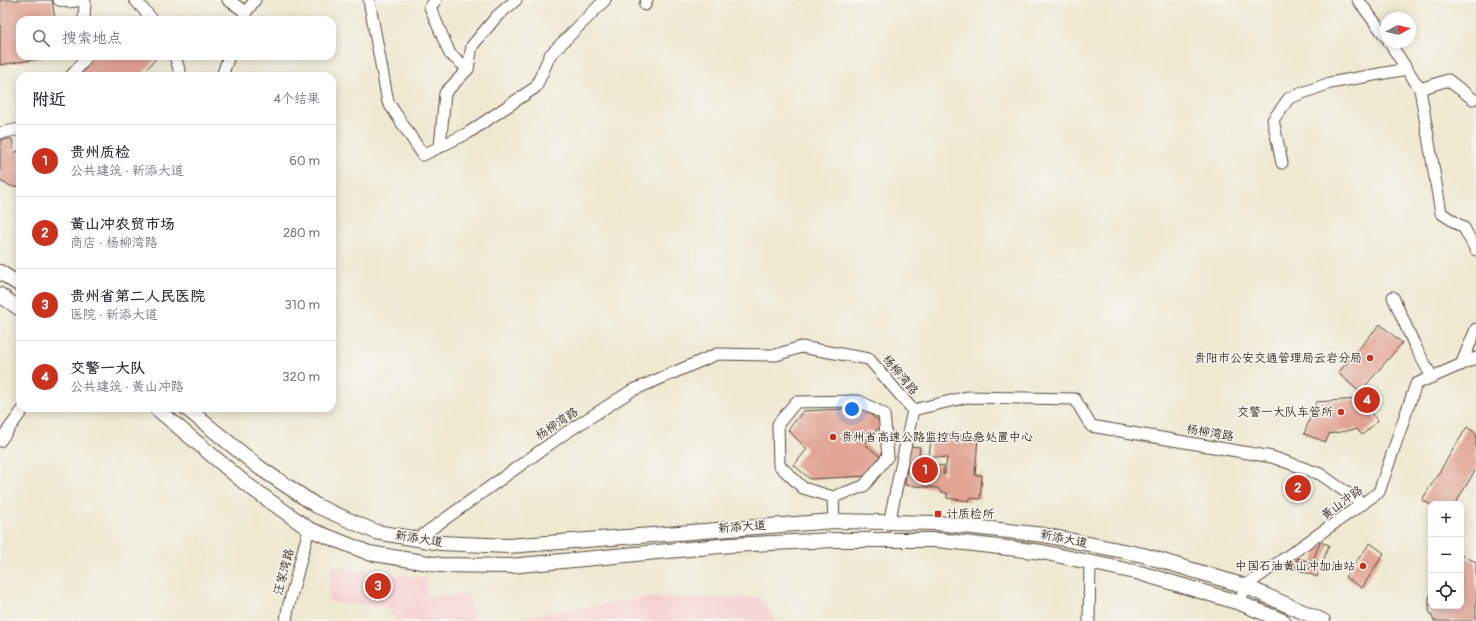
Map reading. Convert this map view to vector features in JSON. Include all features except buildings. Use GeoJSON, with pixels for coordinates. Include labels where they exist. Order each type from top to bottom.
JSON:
{"type":"FeatureCollection","features":[{"type":"Feature","properties":{"kind":"main road"},"geometry":{"type":"LineString","coordinates":[[0,272],[16,282]]}},
{"type":"Feature","properties":{"kind":"main road"},"geometry":{"type":"LineString","coordinates":[[0,295],[16,305]]}},
{"type":"Feature","properties":{"kind":"main road","name":"新添大道"},"geometry":{"type":"LineString","coordinates":[[161,412],[246,484],[309,529],[369,553],[440,565],[510,566],[731,545],[834,540],[938,540],[1042,552],[1140,573],[1240,603],[1283,621]]}},
{"type":"Feature","properties":{"kind":"main road","name":"新添大道"},"geometry":{"type":"LineString","coordinates":[[191,412],[260,468],[318,506],[376,532],[441,543],[508,546],[834,521],[938,524],[1044,535],[1143,555],[1245,586],[1322,621]]}},
{"type":"Feature","properties":{"kind":"street"},"geometry":{"type":"LineString","coordinates":[[59,0],[68,2],[84,0],[84,16]]}},
{"type":"Feature","properties":{"kind":"street"},"geometry":{"type":"LineString","coordinates":[[135,0],[149,16]]}},
{"type":"Feature","properties":{"kind":"street"},"geometry":{"type":"LineString","coordinates":[[228,0],[244,16],[255,0]]}},
{"type":"Feature","properties":{"kind":"street"},"geometry":{"type":"LineString","coordinates":[[369,0],[388,102],[423,155],[468,133],[536,87],[550,55],[605,0]]}},
{"type":"Feature","properties":{"kind":"street"},"geometry":{"type":"LineString","coordinates":[[436,0],[430,7],[450,54],[468,70]]}},
{"type":"Feature","properties":{"kind":"street"},"geometry":{"type":"LineString","coordinates":[[440,147],[445,93],[468,70],[472,46],[497,16],[516,0]]}},
{"type":"Feature","properties":{"kind":"street"},"geometry":{"type":"LineString","coordinates":[[1358,0],[1380,29]]}},
{"type":"Feature","properties":{"kind":"street"},"geometry":{"type":"LineString","coordinates":[[1394,48],[1420,89],[1441,214],[1464,228],[1476,250]]}},
{"type":"Feature","properties":{"kind":"street"},"geometry":{"type":"LineString","coordinates":[[75,72],[84,60]]}},
{"type":"Feature","properties":{"kind":"street"},"geometry":{"type":"LineString","coordinates":[[176,60],[180,72]]}},
{"type":"Feature","properties":{"kind":"street"},"geometry":{"type":"LineString","coordinates":[[223,72],[228,60]]}},
{"type":"Feature","properties":{"kind":"street"},"geometry":{"type":"LineString","coordinates":[[1282,163],[1274,120],[1289,98],[1330,83],[1407,69]]}},
{"type":"Feature","properties":{"kind":"street"},"geometry":{"type":"LineString","coordinates":[[1420,89],[1448,80],[1473,99]]}},
{"type":"Feature","properties":{"kind":"street"},"geometry":{"type":"LineString","coordinates":[[0,133],[16,130]]}},
{"type":"Feature","properties":{"kind":"street"},"geometry":{"type":"LineString","coordinates":[[1393,297],[1414,344],[1432,377]]}},
{"type":"Feature","properties":{"kind":"street"},"geometry":{"type":"LineString","coordinates":[[1461,365],[1476,329]]}},
{"type":"Feature","properties":{"kind":"street","name":"杨柳湾路"},"geometry":{"type":"LineString","coordinates":[[417,539],[564,434],[631,390],[717,354],[776,354],[801,347],[869,358],[913,410],[967,397],[1074,399],[1091,426],[1272,457],[1320,474],[1363,504]]}},
{"type":"Feature","properties":{"kind":"street","name":"黄山冲路"},"geometry":{"type":"LineString","coordinates":[[1245,586],[1379,492],[1416,384],[1476,358]]}},
{"type":"Feature","properties":{"kind":"street"},"geometry":{"type":"LineString","coordinates":[[859,401],[884,414],[888,456],[864,486],[832,497],[803,488],[779,465],[778,424],[796,402],[859,401]]}},
{"type":"Feature","properties":{"kind":"street"},"geometry":{"type":"LineString","coordinates":[[889,523],[913,410]]}},
{"type":"Feature","properties":{"kind":"street"},"geometry":{"type":"LineString","coordinates":[[0,441],[21,412]]}},
{"type":"Feature","properties":{"kind":"street"},"geometry":{"type":"LineString","coordinates":[[832,497],[834,521]]}},
{"type":"Feature","properties":{"kind":"street","name":"汪家湾路"},"geometry":{"type":"LineString","coordinates":[[286,621],[288,608],[309,529]]}},
{"type":"Feature","properties":{"kind":"street"},"geometry":{"type":"LineString","coordinates":[[1089,621],[1090,563]]}},
{"type":"Feature","properties":{"kind":"street"},"geometry":{"type":"LineString","coordinates":[[1240,603],[1245,586]]}},
{"type":"Feature","properties":{"kind":"shaded area"},"geometry":{"type":"Polygon","coordinates":[[[332,567],[427,578],[426,596],[470,595],[474,621],[396,621],[387,607],[328,602],[332,567]]]}},
{"type":"Feature","properties":{"kind":"shaded area"},"geometry":{"type":"Polygon","coordinates":[[[760,597],[775,621],[482,621],[518,618],[643,598],[760,597]]]}},
{"type":"Feature","properties":{"kind":"place","name":"贵阳市公安交通管理局云岩分局"},"geometry":{"type":"Point","coordinates":[1370,358]}},
{"type":"Feature","properties":{"kind":"place","name":"交警一大队"},"geometry":{"type":"Point","coordinates":[1367,400]}},
{"type":"Feature","properties":{"kind":"place","name":"交警一大队车管所"},"geometry":{"type":"Point","coordinates":[1341,412]}},
{"type":"Feature","properties":{"kind":"place","name":"贵州省高速公路监控与应急处置中心"},"geometry":{"type":"Point","coordinates":[833,437]}},
{"type":"Feature","properties":{"kind":"place","name":"贵州质检"},"geometry":{"type":"Point","coordinates":[925,470]}},
{"type":"Feature","properties":{"kind":"place","name":"黄山冲农贸市场"},"geometry":{"type":"Point","coordinates":[1298,488]}},
{"type":"Feature","properties":{"kind":"place","name":"计质检所"},"geometry":{"type":"Point","coordinates":[938,514]}},
{"type":"Feature","properties":{"kind":"place","name":"中国石油黄山冲加油站"},"geometry":{"type":"Point","coordinates":[1363,566]}},
{"type":"Feature","properties":{"kind":"place","name":"贵州省第二人民医院"},"geometry":{"type":"Point","coordinates":[378,586]}}]}
